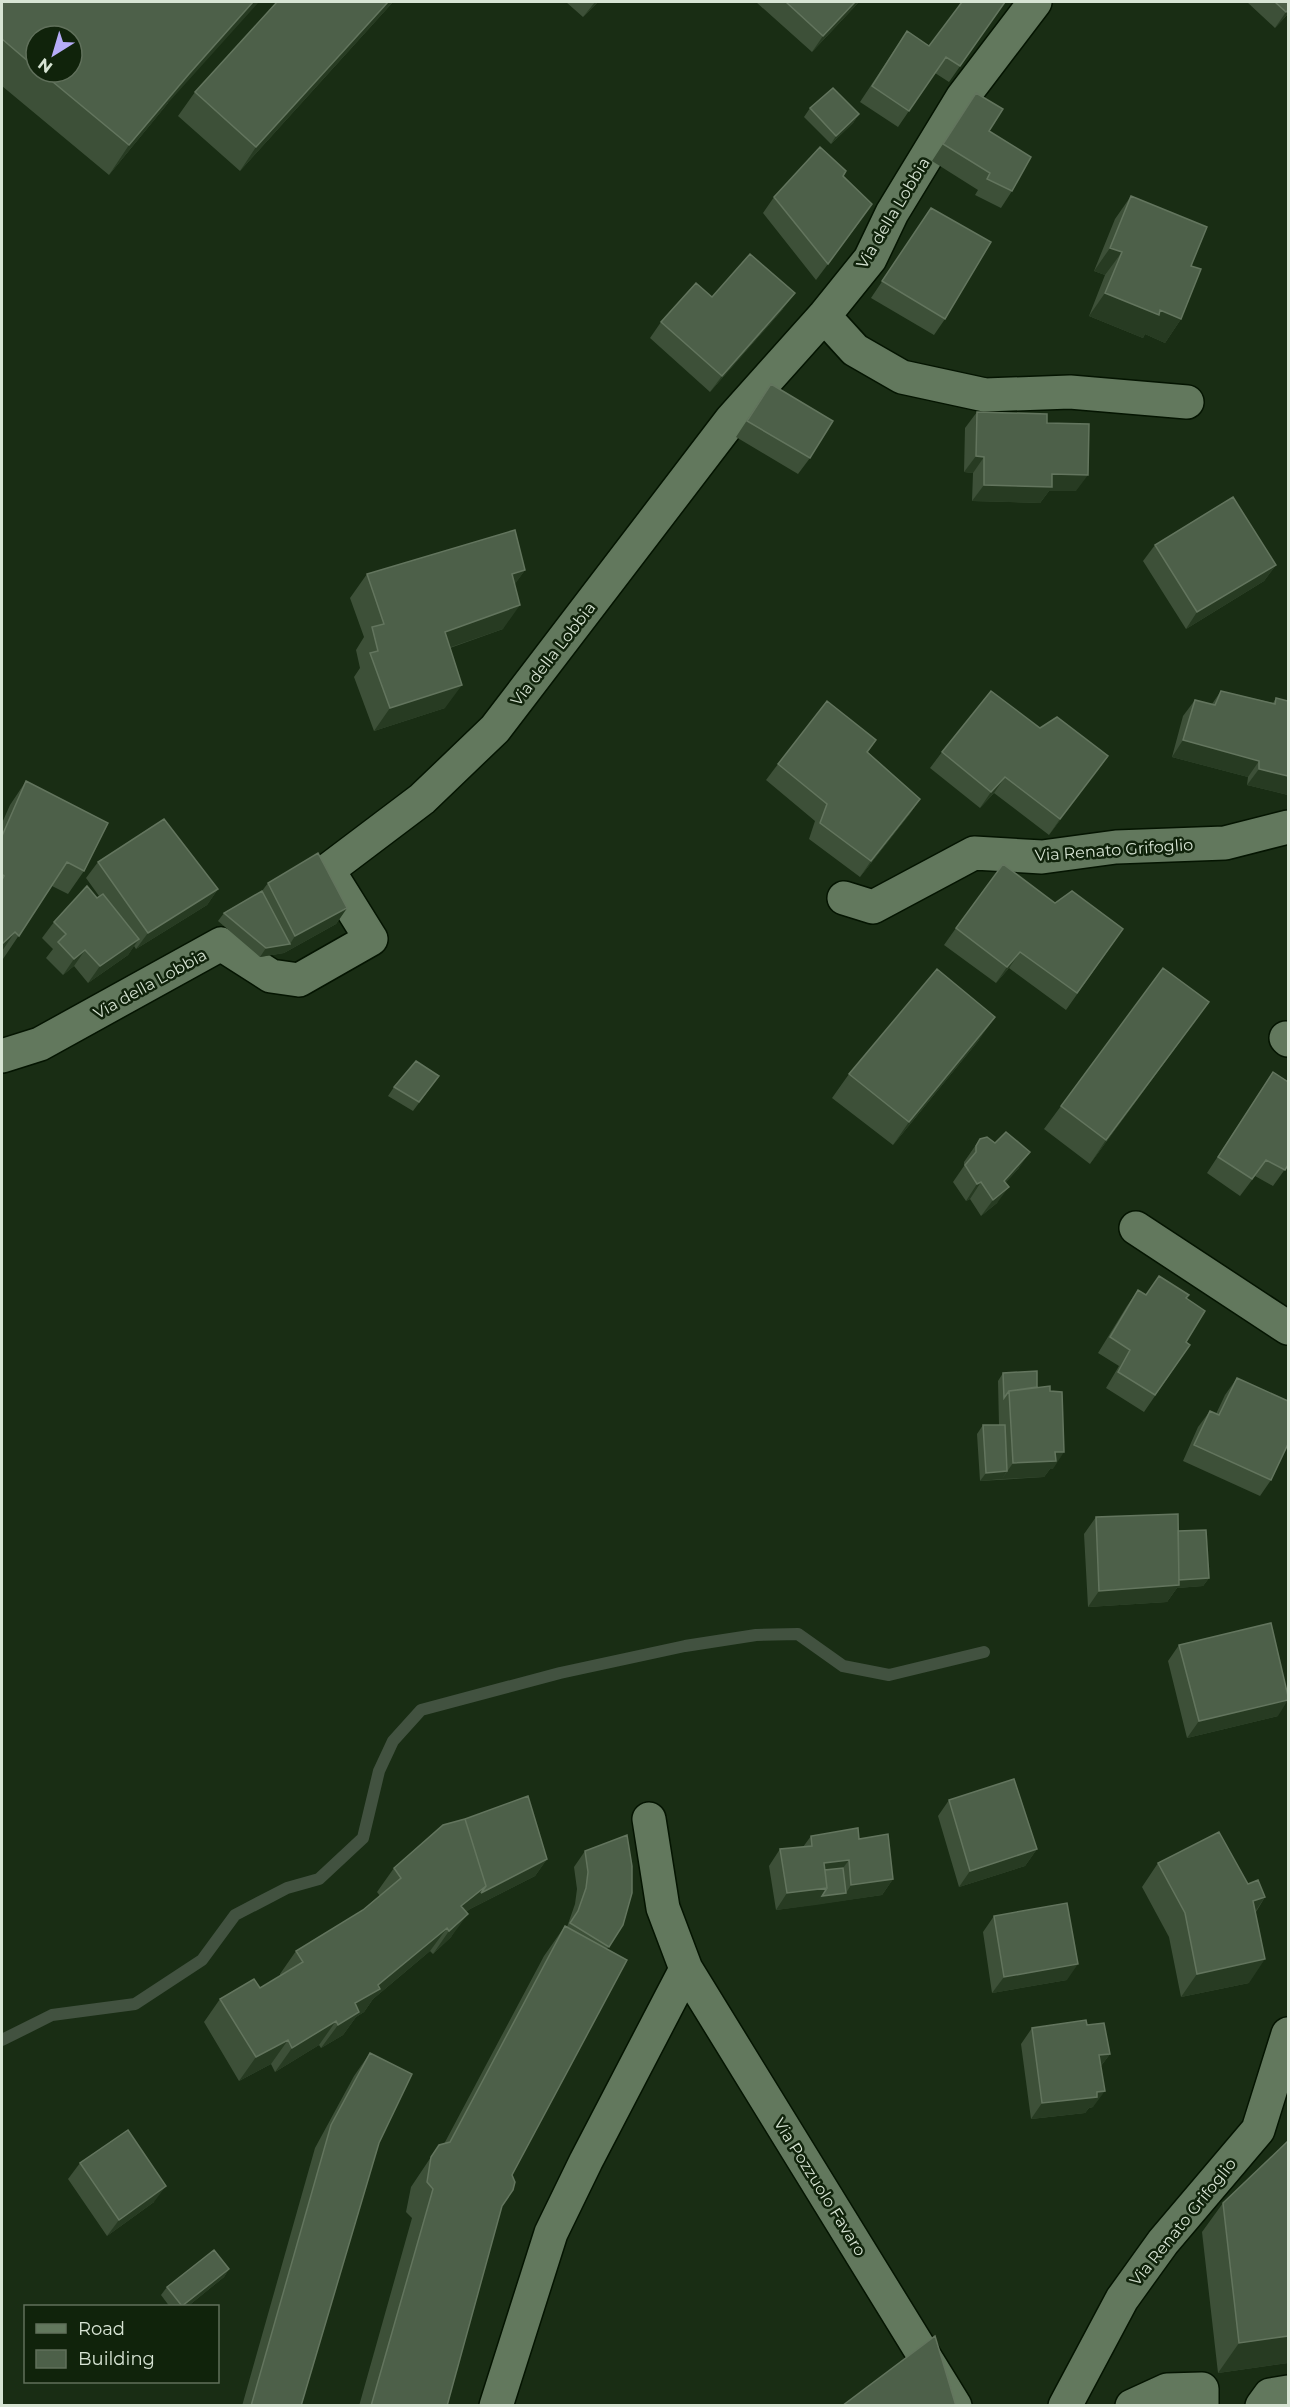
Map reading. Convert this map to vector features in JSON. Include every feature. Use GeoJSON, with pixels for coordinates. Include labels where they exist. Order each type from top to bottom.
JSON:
{"type":"FeatureCollection","features":[{"type":"Feature","properties":{"kind":"street","name":"Via della Lobbia"},"geometry":{"type":"LineString","coordinates":[[2,1056],[40,1044],[221,944],[271,976],[298,980],[371,939],[328,870],[422,800],[495,729],[731,420],[824,316],[870,259],[892,213],[962,98],[1035,2]]}},
{"type":"Feature","properties":{"kind":"street"},"geometry":{"type":"LineString","coordinates":[[824,316],[855,350],[902,377],[986,394],[1070,392],[1187,402]]}},
{"type":"Feature","properties":{"kind":"street","name":"Via Renato Grifoglio"},"geometry":{"type":"LineString","coordinates":[[844,898],[873,907],[974,853],[1042,857],[1116,847],[1225,843],[1288,827]]}},
{"type":"Feature","properties":{"kind":"street"},"geometry":{"type":"LineString","coordinates":[[1136,1228],[1288,1328]]}},
{"type":"Feature","properties":{"kind":"street","name":"Via Pozzuolo Favaro"},"geometry":{"type":"LineString","coordinates":[[649,1819],[663,1908],[686,1969],[955,2406]]}},
{"type":"Feature","properties":{"kind":"street"},"geometry":{"type":"LineString","coordinates":[[496,2406],[550,2233],[585,2161],[686,1969]]}},
{"type":"Feature","properties":{"kind":"street","name":"Via Renato Grifoglio"},"geometry":{"type":"LineString","coordinates":[[1065,2406],[1122,2299],[1163,2242],[1258,2130],[1288,2034]]}},
{"type":"Feature","properties":{"kind":"street"},"geometry":{"type":"LineString","coordinates":[[1132,2406],[1167,2390],[1202,2389],[1202,2406]]}},
{"type":"Feature","properties":{"kind":"street"},"geometry":{"type":"LineString","coordinates":[[1262,2406],[1270,2395],[1288,2392]]}},
{"type":"Feature","properties":{"kind":"building"},"geometry":{"type":"Polygon","coordinates":[[[2,2],[253,2],[129,145],[55,84],[84,84],[84,24],[24,24],[24,58],[2,39],[2,2]]]}},
{"type":"Feature","properties":{"kind":"building"},"geometry":{"type":"Polygon","coordinates":[[[277,2],[388,2],[256,147],[195,92],[277,2]]]}},
{"type":"Feature","properties":{"kind":"building"},"geometry":{"type":"Polygon","coordinates":[[[786,2],[855,2],[823,36],[786,2]]]}},
{"type":"Feature","properties":{"kind":"building"},"geometry":{"type":"Polygon","coordinates":[[[962,2],[1005,2],[960,66],[946,57],[909,111],[872,86],[907,31],[929,46],[962,2]]]}},
{"type":"Feature","properties":{"kind":"building"},"geometry":{"type":"Polygon","coordinates":[[[1275,2],[1288,2],[1288,10],[1286,12],[1275,2]]]}},
{"type":"Feature","properties":{"kind":"building"},"geometry":{"type":"Polygon","coordinates":[[[833,88],[859,114],[836,136],[810,108],[833,88]]]}},
{"type":"Feature","properties":{"kind":"building"},"geometry":{"type":"Polygon","coordinates":[[[976,93],[1003,109],[989,131],[1031,157],[1012,191],[987,179],[990,173],[943,144],[976,93]]]}},
{"type":"Feature","properties":{"kind":"building"},"geometry":{"type":"Polygon","coordinates":[[[820,147],[846,171],[843,176],[872,204],[828,264],[774,197],[820,147]]]}},
{"type":"Feature","properties":{"kind":"building"},"geometry":{"type":"Polygon","coordinates":[[[1131,196],[1207,227],[1191,266],[1201,269],[1181,319],[1160,310],[1159,315],[1105,293],[1122,252],[1110,248],[1131,196]]]}},
{"type":"Feature","properties":{"kind":"building"},"geometry":{"type":"Polygon","coordinates":[[[931,208],[991,242],[945,319],[882,281],[931,208]]]}},
{"type":"Feature","properties":{"kind":"building"},"geometry":{"type":"Polygon","coordinates":[[[750,254],[795,293],[722,376],[661,322],[696,283],[712,297],[750,254]]]}},
{"type":"Feature","properties":{"kind":"building"},"geometry":{"type":"Polygon","coordinates":[[[771,384],[833,421],[810,458],[747,421],[771,384]]]}},
{"type":"Feature","properties":{"kind":"building"},"geometry":{"type":"Polygon","coordinates":[[[977,412],[1047,414],[1047,423],[1089,424],[1088,475],[1052,474],[1052,487],[984,485],[984,457],[976,456],[977,412]]]}},
{"type":"Feature","properties":{"kind":"building"},"geometry":{"type":"Polygon","coordinates":[[[1233,497],[1276,565],[1197,612],[1155,545],[1233,497]]]}},
{"type":"Feature","properties":{"kind":"building"},"geometry":{"type":"Polygon","coordinates":[[[515,530],[525,570],[512,574],[520,605],[445,632],[462,685],[390,708],[370,653],[378,651],[372,627],[384,624],[367,574],[515,530]]]}},
{"type":"Feature","properties":{"kind":"building"},"geometry":{"type":"Polygon","coordinates":[[[991,691],[1040,728],[1057,717],[1108,756],[1060,819],[1005,777],[991,792],[942,752],[991,691]]]}},
{"type":"Feature","properties":{"kind":"building"},"geometry":{"type":"Polygon","coordinates":[[[1221,691],[1275,704],[1276,698],[1288,701],[1288,776],[1259,769],[1259,761],[1183,740],[1195,700],[1215,705],[1221,691]]]}},
{"type":"Feature","properties":{"kind":"building"},"geometry":{"type":"Polygon","coordinates":[[[827,701],[876,740],[867,752],[920,799],[871,861],[820,823],[827,804],[778,764],[827,701]]]}},
{"type":"Feature","properties":{"kind":"building"},"geometry":{"type":"Polygon","coordinates":[[[26,781],[108,823],[84,871],[67,862],[19,936],[15,932],[2,944],[2,880],[4,876],[2,874],[2,836],[26,781]]]}},
{"type":"Feature","properties":{"kind":"building"},"geometry":{"type":"Polygon","coordinates":[[[164,819],[218,889],[148,933],[98,862],[164,819]]]}},
{"type":"Feature","properties":{"kind":"building"},"geometry":{"type":"Polygon","coordinates":[[[318,853],[347,908],[295,936],[268,883],[318,853]]]}},
{"type":"Feature","properties":{"kind":"building"},"geometry":{"type":"Polygon","coordinates":[[[1003,864],[1055,903],[1072,891],[1123,929],[1077,993],[1020,952],[1007,967],[956,928],[1003,864]]]}},
{"type":"Feature","properties":{"kind":"building"},"geometry":{"type":"Polygon","coordinates":[[[87,886],[97,898],[103,894],[139,939],[100,966],[85,950],[74,959],[58,942],[66,934],[54,922],[87,886]]]}},
{"type":"Feature","properties":{"kind":"building"},"geometry":{"type":"Polygon","coordinates":[[[262,891],[290,944],[266,948],[224,913],[262,891]]]}},
{"type":"Feature","properties":{"kind":"building"},"geometry":{"type":"Polygon","coordinates":[[[1163,968],[1209,1002],[1106,1140],[1061,1106],[1163,968]]]}},
{"type":"Feature","properties":{"kind":"building"},"geometry":{"type":"Polygon","coordinates":[[[937,969],[995,1017],[909,1122],[849,1074],[937,969]]]}},
{"type":"Feature","properties":{"kind":"building"},"geometry":{"type":"Polygon","coordinates":[[[416,1061],[439,1076],[419,1102],[394,1087],[416,1061]]]}},
{"type":"Feature","properties":{"kind":"building"},"geometry":{"type":"Polygon","coordinates":[[[1273,1072],[1288,1082],[1288,1165],[1285,1170],[1266,1160],[1252,1179],[1218,1157],[1273,1072]]]}},
{"type":"Feature","properties":{"kind":"building"},"geometry":{"type":"Polygon","coordinates":[[[1006,1132],[1030,1152],[1004,1181],[1009,1187],[993,1200],[981,1182],[977,1184],[965,1165],[976,1152],[980,1139],[987,1137],[995,1143],[1006,1132]]]}},
{"type":"Feature","properties":{"kind":"building"},"geometry":{"type":"Polygon","coordinates":[[[1159,1276],[1189,1295],[1186,1298],[1205,1311],[1186,1342],[1190,1345],[1155,1395],[1118,1372],[1130,1350],[1110,1337],[1138,1290],[1146,1295],[1159,1276]]]}},
{"type":"Feature","properties":{"kind":"building"},"geometry":{"type":"Polygon","coordinates":[[[1037,1371],[1037,1387],[1009,1391],[1004,1398],[1003,1373],[1037,1371]]]}},
{"type":"Feature","properties":{"kind":"building"},"geometry":{"type":"Polygon","coordinates":[[[1237,1378],[1288,1401],[1288,1444],[1271,1480],[1194,1445],[1210,1411],[1219,1415],[1237,1378]]]}},
{"type":"Feature","properties":{"kind":"building"},"geometry":{"type":"Polygon","coordinates":[[[1050,1386],[1050,1391],[1062,1392],[1064,1452],[1055,1452],[1056,1461],[1013,1463],[1009,1391],[1050,1386]]]}},
{"type":"Feature","properties":{"kind":"building"},"geometry":{"type":"Polygon","coordinates":[[[983,1425],[1005,1425],[1007,1471],[986,1473],[983,1425]]]}},
{"type":"Feature","properties":{"kind":"building"},"geometry":{"type":"Polygon","coordinates":[[[1178,1514],[1179,1585],[1099,1591],[1096,1517],[1178,1514]]]}},
{"type":"Feature","properties":{"kind":"building"},"geometry":{"type":"Polygon","coordinates":[[[1206,1530],[1209,1578],[1179,1580],[1178,1531],[1206,1530]]]}},
{"type":"Feature","properties":{"kind":"building"},"geometry":{"type":"Polygon","coordinates":[[[1271,1623],[1288,1700],[1199,1721],[1179,1645],[1271,1623]]]}},
{"type":"Feature","properties":{"kind":"building"},"geometry":{"type":"Polygon","coordinates":[[[1014,1779],[1037,1849],[970,1871],[949,1800],[1014,1779]]]}},
{"type":"Feature","properties":{"kind":"building"},"geometry":{"type":"Polygon","coordinates":[[[528,1796],[547,1859],[481,1893],[486,1886],[465,1819],[528,1796]]]}},
{"type":"Feature","properties":{"kind":"building"},"geometry":{"type":"Polygon","coordinates":[[[465,1819],[486,1886],[461,1906],[468,1914],[449,1931],[447,1928],[378,1985],[380,1989],[355,2003],[359,2012],[338,2025],[336,2021],[292,2048],[288,2040],[256,2057],[220,1999],[254,1979],[260,1988],[303,1962],[296,1951],[363,1910],[401,1878],[394,1868],[443,1825],[465,1819]]]}},
{"type":"Feature","properties":{"kind":"building"},"geometry":{"type":"Polygon","coordinates":[[[858,1828],[859,1839],[888,1834],[893,1879],[851,1885],[849,1860],[824,1863],[827,1888],[787,1893],[780,1849],[812,1846],[811,1836],[858,1828]]]}},
{"type":"Feature","properties":{"kind":"building"},"geometry":{"type":"Polygon","coordinates":[[[1219,1832],[1248,1884],[1258,1880],[1265,1897],[1253,1901],[1265,1959],[1197,1974],[1185,1913],[1158,1863],[1219,1832]]]}},
{"type":"Feature","properties":{"kind":"building"},"geometry":{"type":"Polygon","coordinates":[[[627,1835],[632,1866],[632,1893],[623,1925],[609,1947],[570,1923],[578,1911],[586,1888],[588,1872],[585,1851],[627,1835]]]}},
{"type":"Feature","properties":{"kind":"building"},"geometry":{"type":"Polygon","coordinates":[[[843,1868],[846,1893],[822,1896],[827,1888],[825,1870],[843,1868]]]}},
{"type":"Feature","properties":{"kind":"building"},"geometry":{"type":"Polygon","coordinates":[[[1067,1903],[1078,1964],[1004,1977],[994,1916],[1067,1903]]]}},
{"type":"Feature","properties":{"kind":"building"},"geometry":{"type":"Polygon","coordinates":[[[565,1926],[627,1960],[512,2175],[515,2182],[513,2190],[502,2206],[447,2406],[371,2406],[433,2189],[427,2182],[431,2157],[439,2145],[450,2142],[565,1926]]]}},
{"type":"Feature","properties":{"kind":"building"},"geometry":{"type":"Polygon","coordinates":[[[1086,2020],[1087,2025],[1104,2023],[1110,2054],[1099,2055],[1105,2091],[1097,2092],[1097,2097],[1042,2103],[1032,2028],[1086,2020]]]}},
{"type":"Feature","properties":{"kind":"building"},"geometry":{"type":"Polygon","coordinates":[[[370,2053],[412,2074],[379,2143],[301,2406],[251,2406],[331,2125],[370,2053]]]}},
{"type":"Feature","properties":{"kind":"building"},"geometry":{"type":"Polygon","coordinates":[[[128,2130],[166,2186],[119,2220],[80,2163],[128,2130]]]}},
{"type":"Feature","properties":{"kind":"building"},"geometry":{"type":"Polygon","coordinates":[[[1288,2141],[1288,2336],[1239,2343],[1223,2203],[1288,2141]]]}},
{"type":"Feature","properties":{"kind":"building"},"geometry":{"type":"Polygon","coordinates":[[[214,2250],[229,2269],[183,2305],[167,2287],[214,2250]]]}},
{"type":"Feature","properties":{"kind":"building"},"geometry":{"type":"Polygon","coordinates":[[[935,2336],[956,2406],[842,2406],[935,2336]]]}},
{"type":"Feature","properties":{"kind":"waterway"},"geometry":{"type":"LineString","coordinates":[[2,2040],[52,2015],[135,2004],[202,1960],[235,1915],[287,1888],[319,1879],[363,1838],[379,1771],[393,1741],[421,1710],[560,1673],[685,1646],[756,1635],[798,1634],[843,1666],[889,1675],[984,1652]]}}]}
